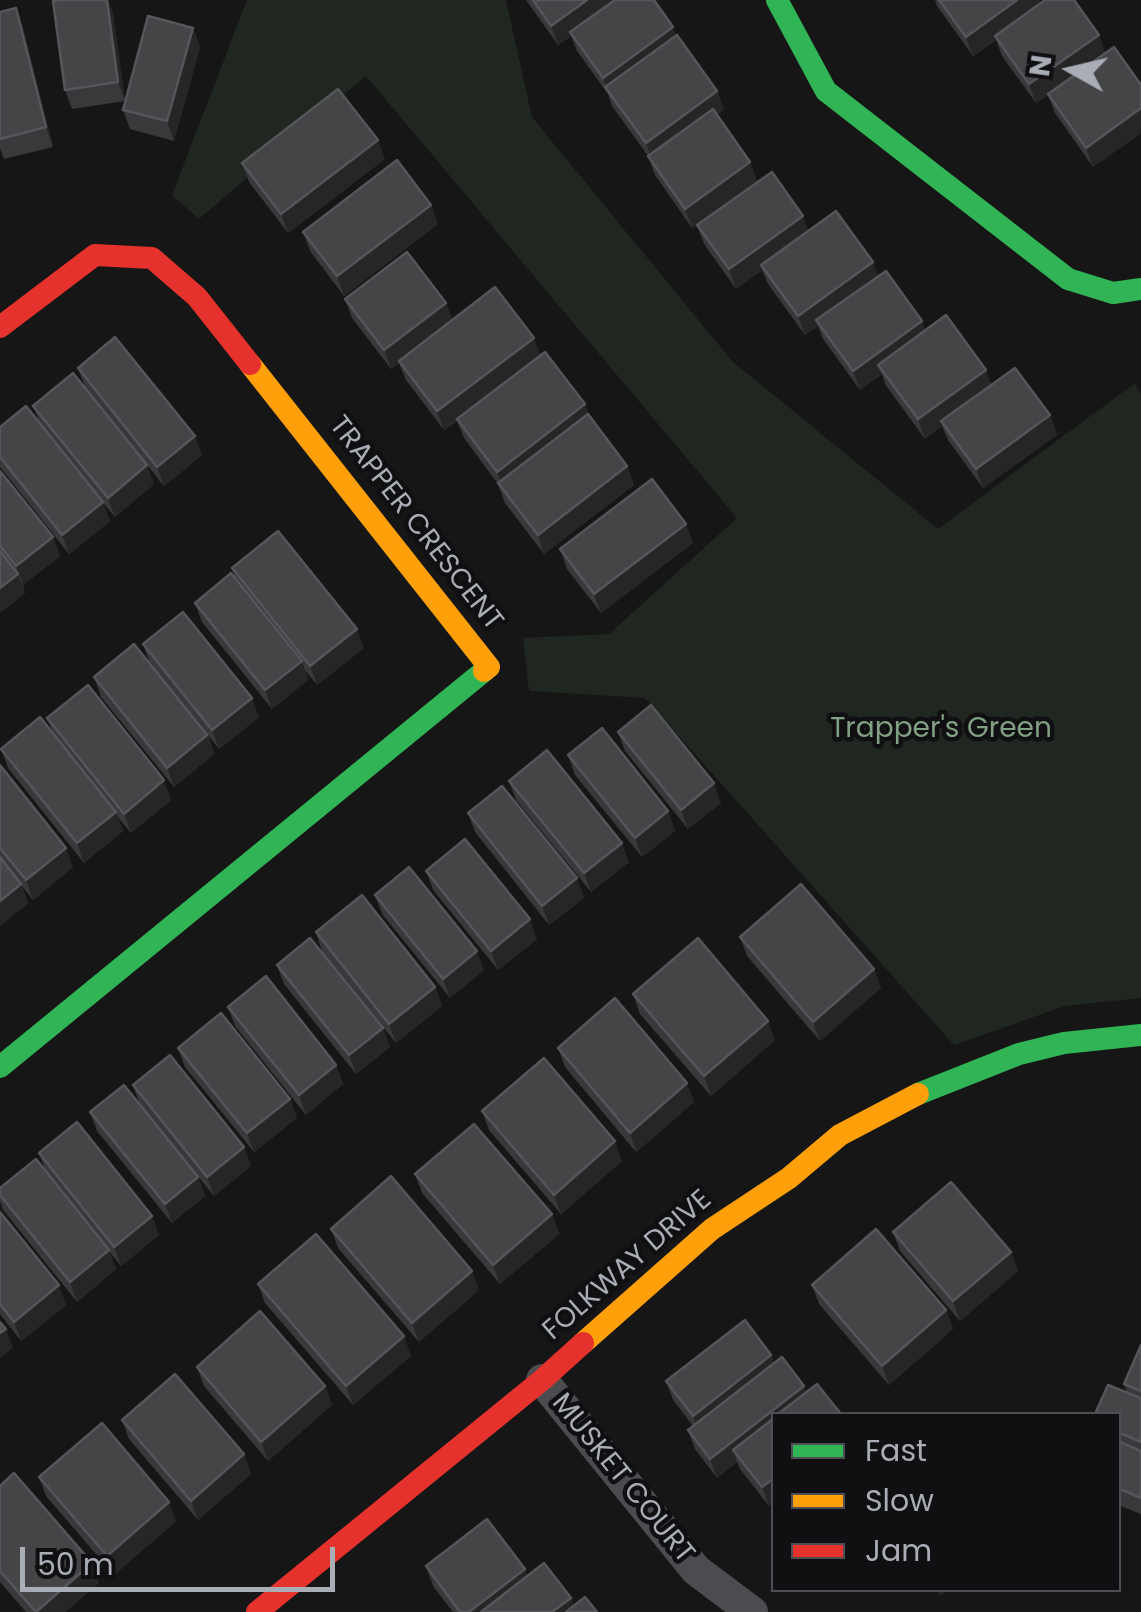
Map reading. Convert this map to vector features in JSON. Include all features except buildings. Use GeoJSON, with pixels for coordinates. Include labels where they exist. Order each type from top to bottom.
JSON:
{"type":"FeatureCollection","features":[{"type":"Feature","properties":{"kind":"street"},"geometry":{"type":"LineString","coordinates":[[776,0],[826,91],[1068,279],[1113,293],[1141,289]]}},
{"type":"Feature","properties":{"kind":"street","name":"TRAPPER CRESCENT"},"geometry":{"type":"LineString","coordinates":[[0,327],[95,256],[152,258],[197,297],[488,666],[0,1067]]}},
{"type":"Feature","properties":{"kind":"street","name":"FOLKWAY DRIVE"},"geometry":{"type":"LineString","coordinates":[[257,1612],[542,1380],[712,1229],[789,1178],[840,1135],[903,1100],[1019,1054],[1064,1043],[1141,1035]]}},
{"type":"Feature","properties":{"kind":"street","name":"MUSKET COURT"},"geometry":{"type":"LineString","coordinates":[[542,1380],[696,1570],[752,1612]]}},
{"type":"Feature","properties":{"kind":"green space","name":"Trapper's Green"},"geometry":{"type":"Polygon","coordinates":[[[247,0],[506,0],[532,117],[732,361],[938,529],[1135,383],[1141,394],[1141,998],[1065,1006],[954,1045],[645,698],[529,691],[523,638],[609,634],[737,518],[366,76],[199,219],[172,195],[247,0]]]}},
{"type":"Feature","properties":{"kind":"traffic: fast"},"geometry":{"type":"LineString","coordinates":[[777,0],[826,91],[1068,279],[1113,293],[1141,289]]}},
{"type":"Feature","properties":{"kind":"traffic: fast"},"geometry":{"type":"LineString","coordinates":[[0,1067],[484,671]]}},
{"type":"Feature","properties":{"kind":"traffic: fast"},"geometry":{"type":"LineString","coordinates":[[918,1094],[1019,1054],[1064,1043],[1141,1035]]}},
{"type":"Feature","properties":{"kind":"traffic: slow"},"geometry":{"type":"LineString","coordinates":[[250,364],[489,667],[484,671]]}},
{"type":"Feature","properties":{"kind":"traffic: slow"},"geometry":{"type":"LineString","coordinates":[[583,1343],[712,1229],[789,1178],[840,1135],[918,1094]]}},
{"type":"Feature","properties":{"kind":"traffic: jam"},"geometry":{"type":"LineString","coordinates":[[0,327],[95,255],[152,258],[197,297],[250,364]]}},
{"type":"Feature","properties":{"kind":"traffic: jam"},"geometry":{"type":"LineString","coordinates":[[257,1612],[583,1343]]}}]}
